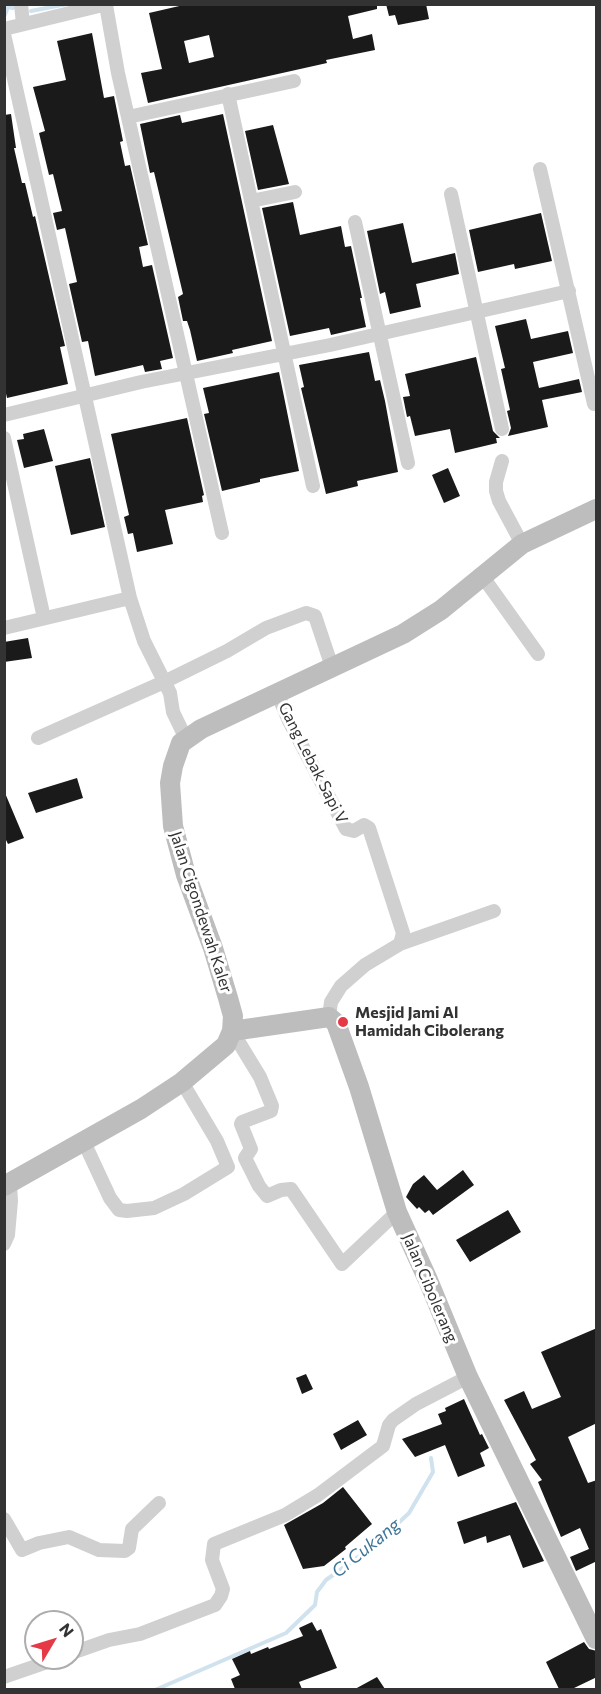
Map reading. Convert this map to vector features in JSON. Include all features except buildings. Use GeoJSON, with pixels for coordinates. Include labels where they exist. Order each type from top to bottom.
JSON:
{"type":"FeatureCollection","features":[{"type":"Feature","properties":{"kind":"main road"},"geometry":{"type":"LineString","coordinates":[[186,739],[201,729],[403,634],[441,610],[522,544],[597,509]]}},
{"type":"Feature","properties":{"kind":"main road","name":"Jalan Cigondewah Kaler"},"geometry":{"type":"LineString","coordinates":[[186,739],[178,749],[170,783],[173,826],[186,875],[213,948],[228,998],[233,1016],[232,1031]]}},
{"type":"Feature","properties":{"kind":"main road"},"geometry":{"type":"LineString","coordinates":[[7,1185],[141,1109],[182,1082],[226,1045],[232,1031],[329,1017]]}},
{"type":"Feature","properties":{"kind":"main road","name":"Jalan Cibolerang"},"geometry":{"type":"LineString","coordinates":[[329,1017],[338,1026],[397,1212],[468,1377],[597,1639]]}},
{"type":"Feature","properties":{"kind":"street"},"geometry":{"type":"LineString","coordinates":[[21,4],[23,24]]}},
{"type":"Feature","properties":{"kind":"street"},"geometry":{"type":"LineString","coordinates":[[4,28],[106,5],[128,117],[188,373],[222,533]]}},
{"type":"Feature","properties":{"kind":"street"},"geometry":{"type":"LineString","coordinates":[[4,34],[130,598],[144,641],[172,699],[174,715],[186,739]]}},
{"type":"Feature","properties":{"kind":"street"},"geometry":{"type":"LineString","coordinates":[[128,117],[294,81]]}},
{"type":"Feature","properties":{"kind":"street"},"geometry":{"type":"LineString","coordinates":[[228,94],[313,486]]}},
{"type":"Feature","properties":{"kind":"street"},"geometry":{"type":"LineString","coordinates":[[540,169],[594,404]]}},
{"type":"Feature","properties":{"kind":"street"},"geometry":{"type":"LineString","coordinates":[[251,201],[295,192]]}},
{"type":"Feature","properties":{"kind":"street"},"geometry":{"type":"LineString","coordinates":[[451,194],[502,429]]}},
{"type":"Feature","properties":{"kind":"street"},"geometry":{"type":"LineString","coordinates":[[355,222],[408,463]]}},
{"type":"Feature","properties":{"kind":"street"},"geometry":{"type":"LineString","coordinates":[[4,415],[569,291]]}},
{"type":"Feature","properties":{"kind":"street"},"geometry":{"type":"LineString","coordinates":[[4,438],[44,618]]}},
{"type":"Feature","properties":{"kind":"street"},"geometry":{"type":"LineString","coordinates":[[502,461],[496,491],[522,544]]}},
{"type":"Feature","properties":{"kind":"street"},"geometry":{"type":"LineString","coordinates":[[483,577],[538,654]]}},
{"type":"Feature","properties":{"kind":"street"},"geometry":{"type":"LineString","coordinates":[[4,628],[130,598]]}},
{"type":"Feature","properties":{"kind":"street"},"geometry":{"type":"LineString","coordinates":[[38,738],[164,682],[227,651],[266,628],[306,613],[315,616],[332,667]]}},
{"type":"Feature","properties":{"kind":"street","name":"Gang Lebak Sapi V"},"geometry":{"type":"LineString","coordinates":[[277,693],[289,721],[346,829],[354,831],[364,825],[369,828],[403,933],[400,944]]}},
{"type":"Feature","properties":{"kind":"street"},"geometry":{"type":"LineString","coordinates":[[329,1017],[331,1002],[341,986],[359,969],[400,944],[494,911]]}},
{"type":"Feature","properties":{"kind":"street"},"geometry":{"type":"LineString","coordinates":[[84,1142],[110,1198],[119,1210],[127,1211],[154,1208],[167,1203],[245,1158],[251,1149],[241,1124],[273,1109],[260,1077],[232,1031]]}},
{"type":"Feature","properties":{"kind":"street"},"geometry":{"type":"LineString","coordinates":[[182,1082],[217,1141],[228,1167]]}},
{"type":"Feature","properties":{"kind":"street"},"geometry":{"type":"LineString","coordinates":[[245,1158],[267,1196],[281,1190],[291,1189],[342,1264],[397,1212]]}},
{"type":"Feature","properties":{"kind":"street"},"geometry":{"type":"LineString","coordinates":[[4,1244],[8,1235],[11,1201],[7,1185]]}},
{"type":"Feature","properties":{"kind":"street"},"geometry":{"type":"LineString","coordinates":[[84,1649],[109,1640],[140,1634],[212,1607],[217,1602],[223,1588],[212,1560],[214,1544],[285,1515],[318,1495],[383,1446],[389,1425],[393,1420],[416,1404],[468,1377]]}},
{"type":"Feature","properties":{"kind":"street"},"geometry":{"type":"LineString","coordinates":[[4,1519],[22,1550],[39,1543],[69,1537],[99,1550],[125,1551],[129,1548],[132,1528],[159,1503]]}},
{"type":"Feature","properties":{"kind":"street"},"geometry":{"type":"LineString","coordinates":[[4,1677],[24,1670]]}},
{"type":"Feature","properties":{"kind":"waterway"},"geometry":{"type":"LineString","coordinates":[[31,11],[67,4]]}},
{"type":"Feature","properties":{"kind":"waterway"},"geometry":{"type":"LineString","coordinates":[[4,17],[8,7],[13,8]]}},
{"type":"Feature","properties":{"kind":"waterway","name":"Ci Cukang"},"geometry":{"type":"LineString","coordinates":[[155,1690],[286,1633],[315,1605],[317,1592],[326,1580],[375,1545],[409,1513],[433,1472],[431,1458]]}},
{"type":"Feature","properties":{"kind":"place","name":"Mesjid Jami Al Hamidah Cibolerang"},"geometry":{"type":"Point","coordinates":[343,1022]}}]}
